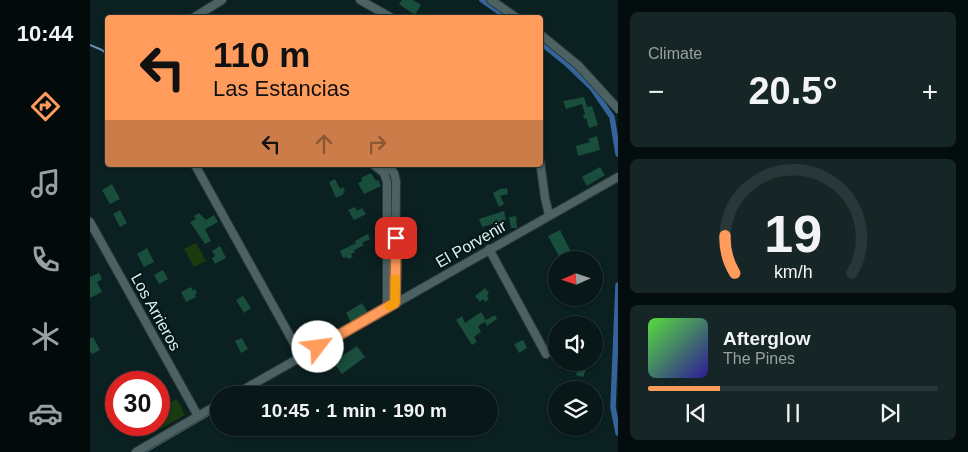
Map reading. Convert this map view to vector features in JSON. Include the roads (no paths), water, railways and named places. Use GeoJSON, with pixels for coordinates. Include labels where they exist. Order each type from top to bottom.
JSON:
{"type":"FeatureCollection","features":[{"type":"Feature","properties":{"kind":"street"},"geometry":{"type":"LineString","coordinates":[[198,15],[222,0]]}},
{"type":"Feature","properties":{"kind":"street"},"geometry":{"type":"LineString","coordinates":[[360,0],[387,15]]}},
{"type":"Feature","properties":{"kind":"street"},"geometry":{"type":"LineString","coordinates":[[492,0],[513,15]]}},
{"type":"Feature","properties":{"kind":"street"},"geometry":{"type":"LineString","coordinates":[[543,36],[578,65],[618,109]]}},
{"type":"Feature","properties":{"kind":"street"},"geometry":{"type":"LineString","coordinates":[[196,167],[301,356]]}},
{"type":"Feature","properties":{"kind":"street"},"geometry":{"type":"LineString","coordinates":[[376,167],[384,173],[387,182],[387,307]]}},
{"type":"Feature","properties":{"kind":"street"},"geometry":{"type":"LineString","coordinates":[[389,167],[394,173],[396,180],[395,303]]}},
{"type":"Feature","properties":{"kind":"street"},"geometry":{"type":"LineString","coordinates":[[541,167],[549,215]]}},
{"type":"Feature","properties":{"kind":"street","name":"El Porvenir"},"geometry":{"type":"LineString","coordinates":[[249,386],[617,177]]}},
{"type":"Feature","properties":{"kind":"street","name":"Los Arrieros"},"geometry":{"type":"LineString","coordinates":[[90,222],[198,416]]}},
{"type":"Feature","properties":{"kind":"street"},"geometry":{"type":"LineString","coordinates":[[489,250],[546,354]]}},
{"type":"Feature","properties":{"kind":"street"},"geometry":{"type":"LineString","coordinates":[[136,452],[210,409]]}},
{"type":"Feature","properties":{"kind":"waterway"},"geometry":{"type":"LineString","coordinates":[[482,0],[504,15]]}},
{"type":"Feature","properties":{"kind":"waterway"},"geometry":{"type":"LineString","coordinates":[[543,44],[592,88],[612,117],[618,154]]}},
{"type":"Feature","properties":{"kind":"waterway"},"geometry":{"type":"LineString","coordinates":[[90,45],[105,52]]}},
{"type":"Feature","properties":{"kind":"waterway"},"geometry":{"type":"LineString","coordinates":[[390,174],[391,214]]}},
{"type":"Feature","properties":{"kind":"waterway"},"geometry":{"type":"LineString","coordinates":[[618,285],[613,407],[618,433]]}},
{"type":"Feature","properties":{"kind":"waterway"},"geometry":{"type":"LineString","coordinates":[[257,386],[271,378]]}},
{"type":"Feature","properties":{"kind":"waterway"},"geometry":{"type":"LineString","coordinates":[[145,452],[210,414]]}}]}
